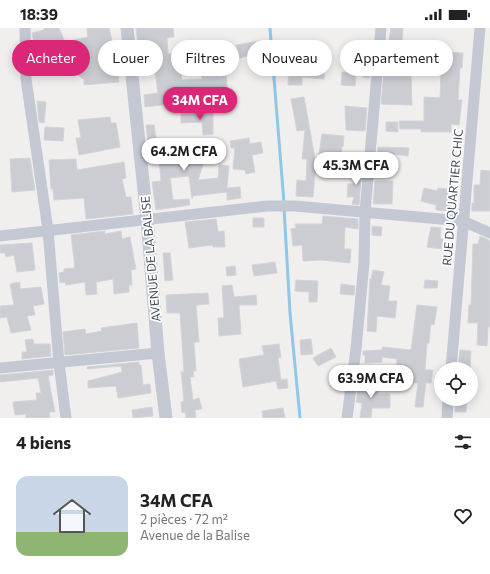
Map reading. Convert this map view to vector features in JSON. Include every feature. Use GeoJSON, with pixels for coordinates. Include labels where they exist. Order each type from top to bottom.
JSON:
{"type":"FeatureCollection","features":[{"type":"Feature","properties":{"kind":"street"},"geometry":{"type":"LineString","coordinates":[[25,28],[26,79],[48,230],[59,363],[66,418]]}},
{"type":"Feature","properties":{"kind":"street","name":"AVENUE DE LA BALISE"},"geometry":{"type":"LineString","coordinates":[[127,28],[147,219],[158,353],[166,418]]}},
{"type":"Feature","properties":{"kind":"street"},"geometry":{"type":"LineString","coordinates":[[347,418],[356,349],[364,264],[365,212],[381,28]]}},
{"type":"Feature","properties":{"kind":"street","name":"RUE DU QUARTIER CHIC"},"geometry":{"type":"LineString","coordinates":[[452,362],[480,28]]}},
{"type":"Feature","properties":{"kind":"street"},"geometry":{"type":"LineString","coordinates":[[0,236],[268,206],[295,206],[463,221],[490,233]]}},
{"type":"Feature","properties":{"kind":"street"},"geometry":{"type":"LineString","coordinates":[[0,368],[158,353]]}},
{"type":"Feature","properties":{"kind":"street"},"geometry":{"type":"LineString","coordinates":[[447,418],[448,406]]}},
{"type":"Feature","properties":{"kind":"building"},"geometry":{"type":"Polygon","coordinates":[[[44,28],[59,28],[64,40],[33,40],[32,33],[44,30],[44,28]]]}},
{"type":"Feature","properties":{"kind":"building"},"geometry":{"type":"Polygon","coordinates":[[[87,28],[109,28],[112,40],[98,40],[98,76],[118,76],[119,82],[84,85],[84,79],[80,76],[90,76],[90,40],[74,40],[88,37],[87,28]]]}},
{"type":"Feature","properties":{"kind":"building"},"geometry":{"type":"Polygon","coordinates":[[[136,28],[173,28],[174,37],[167,38],[168,54],[171,54],[171,76],[182,76],[182,80],[202,79],[201,76],[226,76],[227,88],[178,94],[179,103],[145,107],[144,95],[158,93],[156,76],[163,76],[163,40],[137,40],[136,28]]]}},
{"type":"Feature","properties":{"kind":"building"},"geometry":{"type":"Polygon","coordinates":[[[391,28],[403,28],[402,40],[389,40],[391,28]]]}},
{"type":"Feature","properties":{"kind":"building"},"geometry":{"type":"Polygon","coordinates":[[[247,43],[247,56],[240,58],[239,44],[247,43]]]}},
{"type":"Feature","properties":{"kind":"building"},"geometry":{"type":"Polygon","coordinates":[[[453,53],[463,53],[462,68],[460,68],[458,100],[462,100],[459,125],[451,124],[451,132],[421,132],[421,129],[400,129],[399,121],[424,121],[424,97],[440,98],[441,76],[453,76],[453,53]]]}},
{"type":"Feature","properties":{"kind":"building"},"geometry":{"type":"Polygon","coordinates":[[[288,76],[324,76],[324,79],[302,77],[302,85],[288,85],[288,76]]]}},
{"type":"Feature","properties":{"kind":"building"},"geometry":{"type":"Polygon","coordinates":[[[342,76],[356,76],[355,86],[341,85],[342,76]]]}},
{"type":"Feature","properties":{"kind":"building"},"geometry":{"type":"Polygon","coordinates":[[[384,76],[411,76],[412,105],[381,104],[384,76]]]}},
{"type":"Feature","properties":{"kind":"building"},"geometry":{"type":"Polygon","coordinates":[[[304,97],[316,164],[313,197],[296,196],[297,180],[306,181],[307,159],[302,159],[305,130],[297,131],[291,99],[304,97]]]}},
{"type":"Feature","properties":{"kind":"building"},"geometry":{"type":"Polygon","coordinates":[[[37,101],[46,102],[44,123],[39,122],[37,101]]]}},
{"type":"Feature","properties":{"kind":"building"},"geometry":{"type":"Polygon","coordinates":[[[345,106],[367,108],[365,131],[346,130],[345,106]]]}},
{"type":"Feature","properties":{"kind":"building"},"geometry":{"type":"Polygon","coordinates":[[[213,113],[213,134],[203,135],[202,122],[181,123],[181,114],[213,113]]]}},
{"type":"Feature","properties":{"kind":"building"},"geometry":{"type":"Polygon","coordinates":[[[110,117],[111,123],[116,123],[120,147],[79,155],[76,138],[81,138],[78,120],[110,117]]]}},
{"type":"Feature","properties":{"kind":"building"},"geometry":{"type":"Polygon","coordinates":[[[386,122],[398,122],[398,132],[386,131],[386,122]]]}},
{"type":"Feature","properties":{"kind":"building"},"geometry":{"type":"Polygon","coordinates":[[[146,125],[154,125],[157,144],[185,139],[185,142],[195,141],[196,159],[204,162],[198,180],[218,178],[219,165],[229,166],[227,188],[240,187],[241,198],[227,200],[227,192],[193,196],[192,199],[189,176],[170,178],[173,200],[189,199],[190,205],[156,210],[152,182],[161,181],[159,159],[150,160],[146,125]]]}},
{"type":"Feature","properties":{"kind":"building"},"geometry":{"type":"Polygon","coordinates":[[[45,127],[64,128],[63,141],[44,140],[45,127]]]}},
{"type":"Feature","properties":{"kind":"building"},"geometry":{"type":"Polygon","coordinates":[[[322,134],[344,136],[343,147],[341,146],[342,155],[326,156],[326,162],[318,161],[322,134]]]}},
{"type":"Feature","properties":{"kind":"building"},"geometry":{"type":"Polygon","coordinates":[[[249,138],[250,144],[261,142],[263,153],[252,155],[255,172],[246,174],[245,170],[233,169],[235,148],[231,148],[230,141],[249,138]]]}},
{"type":"Feature","properties":{"kind":"building"},"geometry":{"type":"Polygon","coordinates":[[[378,147],[409,148],[408,156],[393,154],[393,160],[377,160],[378,147]]]}},
{"type":"Feature","properties":{"kind":"building"},"geometry":{"type":"Polygon","coordinates":[[[30,158],[35,190],[12,192],[10,159],[30,158]]]}},
{"type":"Feature","properties":{"kind":"building"},"geometry":{"type":"Polygon","coordinates":[[[76,159],[77,170],[124,162],[126,178],[122,179],[126,197],[131,197],[133,214],[86,219],[84,198],[54,200],[53,189],[51,189],[49,160],[76,159]]]}},
{"type":"Feature","properties":{"kind":"building"},"geometry":{"type":"Polygon","coordinates":[[[356,164],[362,164],[359,205],[352,204],[354,197],[347,197],[348,184],[354,184],[356,164]]]}},
{"type":"Feature","properties":{"kind":"building"},"geometry":{"type":"Polygon","coordinates":[[[481,170],[490,171],[490,211],[472,211],[472,203],[474,203],[474,185],[480,185],[481,170]]]}},
{"type":"Feature","properties":{"kind":"building"},"geometry":{"type":"Polygon","coordinates":[[[375,181],[393,181],[392,204],[373,204],[375,181]]]}},
{"type":"Feature","properties":{"kind":"building"},"geometry":{"type":"Polygon","coordinates":[[[424,188],[437,191],[438,188],[450,189],[448,211],[436,210],[436,205],[421,201],[424,188]]]}},
{"type":"Feature","properties":{"kind":"building"},"geometry":{"type":"Polygon","coordinates":[[[323,216],[358,219],[358,229],[345,227],[344,249],[351,249],[350,263],[322,260],[303,261],[302,245],[293,246],[291,229],[296,228],[295,224],[322,224],[323,216]]]}},
{"type":"Feature","properties":{"kind":"building"},"geometry":{"type":"Polygon","coordinates":[[[253,218],[264,218],[264,227],[253,227],[253,218]]]}},
{"type":"Feature","properties":{"kind":"building"},"geometry":{"type":"Polygon","coordinates":[[[216,219],[218,232],[224,231],[225,247],[213,247],[213,245],[189,248],[185,222],[216,219]]]}},
{"type":"Feature","properties":{"kind":"building"},"geometry":{"type":"Polygon","coordinates":[[[372,226],[382,227],[381,236],[372,235],[372,226]]]}},
{"type":"Feature","properties":{"kind":"building"},"geometry":{"type":"Polygon","coordinates":[[[431,227],[441,228],[440,238],[443,239],[442,249],[427,247],[431,227]]]}},
{"type":"Feature","properties":{"kind":"building"},"geometry":{"type":"Polygon","coordinates":[[[105,231],[105,234],[121,231],[122,239],[130,237],[136,269],[131,270],[132,285],[129,285],[129,292],[114,294],[113,279],[96,282],[97,294],[86,295],[85,282],[66,285],[65,282],[60,283],[59,273],[64,272],[64,269],[75,268],[71,235],[105,231]]]}},
{"type":"Feature","properties":{"kind":"building"},"geometry":{"type":"Polygon","coordinates":[[[480,236],[489,240],[490,245],[490,327],[488,327],[487,346],[477,345],[478,323],[468,323],[469,305],[471,305],[473,244],[478,244],[480,236]]]}},
{"type":"Feature","properties":{"kind":"building"},"geometry":{"type":"Polygon","coordinates":[[[32,243],[35,270],[17,272],[14,255],[6,257],[5,253],[0,253],[0,245],[32,243]]]}},
{"type":"Feature","properties":{"kind":"building"},"geometry":{"type":"Polygon","coordinates":[[[163,253],[170,253],[173,280],[165,281],[163,253]]]}},
{"type":"Feature","properties":{"kind":"building"},"geometry":{"type":"Polygon","coordinates":[[[275,262],[277,273],[254,276],[252,265],[275,262]]]}},
{"type":"Feature","properties":{"kind":"building"},"geometry":{"type":"Polygon","coordinates":[[[235,266],[236,275],[227,276],[226,267],[235,266]]]}},
{"type":"Feature","properties":{"kind":"building"},"geometry":{"type":"Polygon","coordinates":[[[373,270],[384,272],[381,285],[390,286],[388,301],[397,301],[395,318],[377,316],[376,332],[367,331],[370,279],[373,270]]]}},
{"type":"Feature","properties":{"kind":"building"},"geometry":{"type":"Polygon","coordinates":[[[296,280],[318,281],[317,302],[309,302],[309,292],[295,291],[296,280]]]}},
{"type":"Feature","properties":{"kind":"building"},"geometry":{"type":"Polygon","coordinates":[[[425,280],[438,281],[437,288],[424,288],[425,280]]]}},
{"type":"Feature","properties":{"kind":"building"},"geometry":{"type":"Polygon","coordinates":[[[20,282],[20,289],[41,287],[44,304],[33,306],[35,315],[27,316],[31,330],[11,333],[7,317],[0,318],[0,306],[14,305],[10,284],[20,282]]]}},
{"type":"Feature","properties":{"kind":"building"},"geometry":{"type":"Polygon","coordinates":[[[341,284],[355,286],[354,295],[340,294],[341,284]]]}},
{"type":"Feature","properties":{"kind":"building"},"geometry":{"type":"Polygon","coordinates":[[[232,285],[234,297],[256,295],[257,305],[239,305],[241,334],[219,336],[218,318],[224,318],[222,286],[232,285]]]}},
{"type":"Feature","properties":{"kind":"building"},"geometry":{"type":"Polygon","coordinates":[[[208,293],[209,304],[196,305],[199,342],[194,342],[196,371],[193,371],[194,377],[190,377],[193,400],[199,398],[202,409],[195,410],[196,418],[186,418],[185,412],[182,413],[181,402],[184,401],[181,372],[184,372],[180,313],[167,313],[166,295],[208,293]]]}},
{"type":"Feature","properties":{"kind":"building"},"geometry":{"type":"Polygon","coordinates":[[[417,305],[437,307],[434,325],[431,324],[429,343],[427,343],[425,370],[433,370],[431,383],[426,383],[423,407],[415,407],[418,383],[395,381],[397,359],[382,357],[382,362],[365,363],[365,355],[363,355],[363,351],[382,350],[383,347],[411,350],[417,305]]]}},
{"type":"Feature","properties":{"kind":"building"},"geometry":{"type":"Polygon","coordinates":[[[137,323],[139,348],[65,355],[63,332],[85,329],[86,334],[102,331],[101,328],[137,323]]]}},
{"type":"Feature","properties":{"kind":"building"},"geometry":{"type":"Polygon","coordinates":[[[33,339],[34,344],[50,344],[51,356],[22,359],[22,352],[27,352],[25,340],[33,339]]]}},
{"type":"Feature","properties":{"kind":"building"},"geometry":{"type":"Polygon","coordinates":[[[311,339],[313,354],[301,355],[300,340],[311,339]]]}},
{"type":"Feature","properties":{"kind":"building"},"geometry":{"type":"Polygon","coordinates":[[[279,344],[281,357],[278,358],[281,380],[287,379],[288,388],[278,389],[276,381],[243,387],[239,359],[264,355],[262,346],[279,344]]]}},
{"type":"Feature","properties":{"kind":"building"},"geometry":{"type":"Polygon","coordinates":[[[331,348],[336,357],[318,366],[313,358],[331,348]]]}},
{"type":"Feature","properties":{"kind":"building"},"geometry":{"type":"Polygon","coordinates":[[[460,350],[471,351],[470,362],[459,362],[460,350]]]}},
{"type":"Feature","properties":{"kind":"building"},"geometry":{"type":"Polygon","coordinates":[[[139,362],[139,365],[141,365],[143,385],[150,384],[151,393],[118,398],[116,386],[88,388],[88,381],[122,372],[121,366],[87,369],[87,367],[139,362]]]}},
{"type":"Feature","properties":{"kind":"building"},"geometry":{"type":"Polygon","coordinates":[[[53,370],[53,375],[48,376],[55,412],[49,412],[50,418],[26,418],[26,414],[15,415],[13,402],[37,400],[36,393],[41,393],[38,378],[0,382],[0,375],[53,370]]]}},
{"type":"Feature","properties":{"kind":"building"},"geometry":{"type":"Polygon","coordinates":[[[359,382],[379,384],[378,394],[390,394],[390,408],[372,408],[371,418],[360,418],[362,403],[356,402],[359,382]]]}},
{"type":"Feature","properties":{"kind":"building"},"geometry":{"type":"Polygon","coordinates":[[[455,406],[466,406],[466,412],[455,412],[455,406]]]}},
{"type":"Feature","properties":{"kind":"building"},"geometry":{"type":"Polygon","coordinates":[[[152,407],[153,416],[133,418],[132,410],[152,407]]]}},
{"type":"Feature","properties":{"kind":"building"},"geometry":{"type":"Polygon","coordinates":[[[283,408],[285,418],[263,418],[262,411],[283,408]]]}},
{"type":"Feature","properties":{"kind":"waterway"},"geometry":{"type":"LineString","coordinates":[[270,28],[284,203]]}},
{"type":"Feature","properties":{"kind":"waterway"},"geometry":{"type":"LineString","coordinates":[[284,208],[290,313],[300,418]]}}]}
